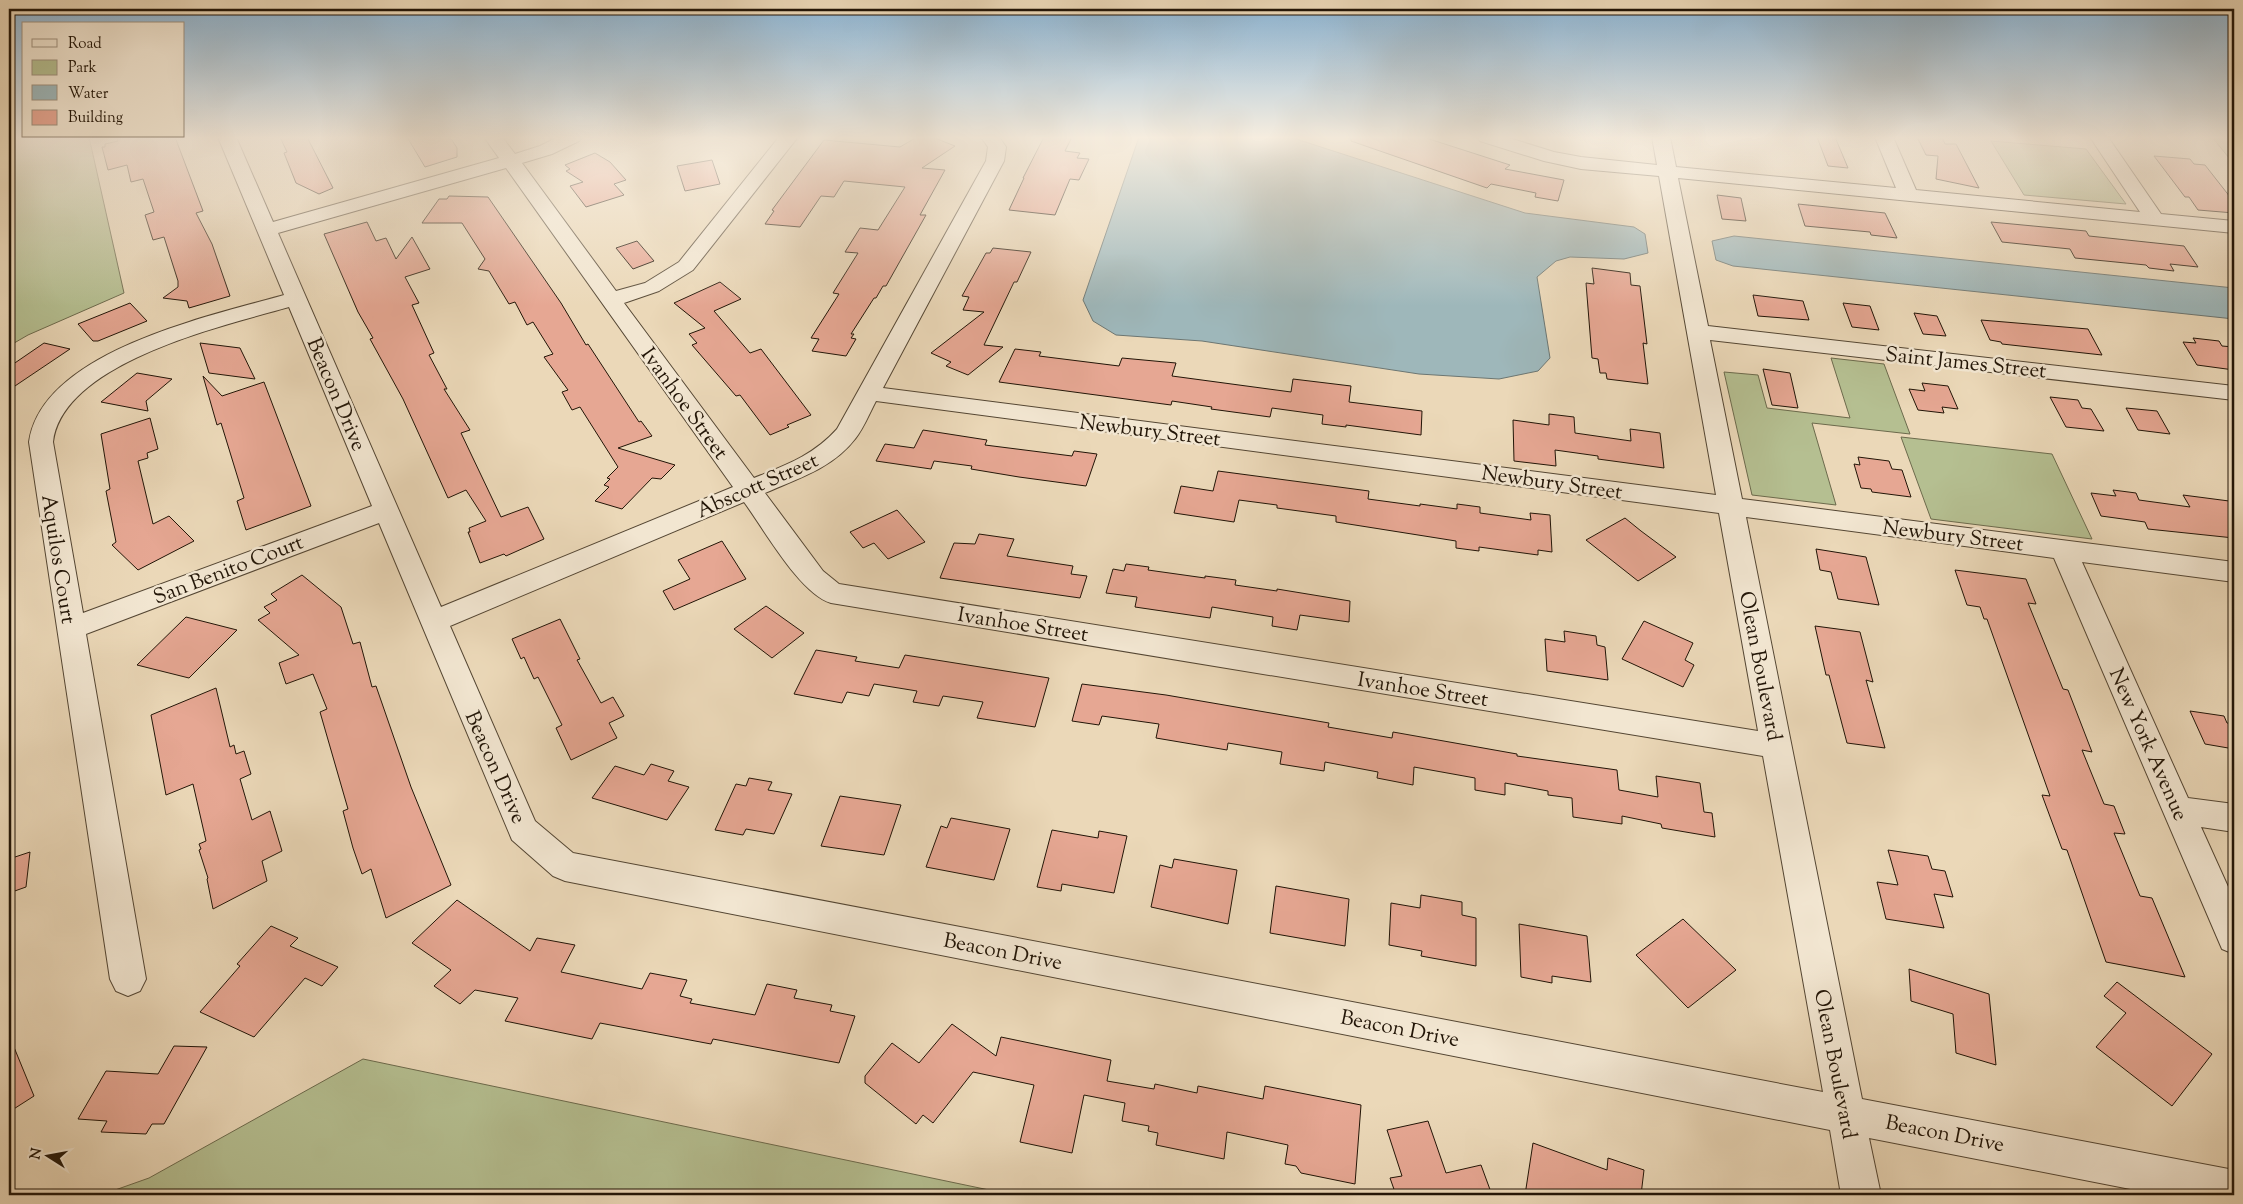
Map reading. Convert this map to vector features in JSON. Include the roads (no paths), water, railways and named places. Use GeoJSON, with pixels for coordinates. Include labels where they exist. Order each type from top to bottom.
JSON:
{"type":"FeatureCollection","features":[{"type":"Feature","properties":{"kind":"street","name":"Beacon Drive"},"geometry":{"type":"LineString","coordinates":[[251,193],[523,830],[565,866],[2234,1190]]}},
{"type":"Feature","properties":{"kind":"street"},"geometry":{"type":"LineString","coordinates":[[266,230],[396,193]]}},
{"type":"Feature","properties":{"kind":"street","name":"Ivanhoe Street"},"geometry":{"type":"LineString","coordinates":[[533,193],[813,578],[832,593],[1776,746]]}},
{"type":"Feature","properties":{"kind":"street"},"geometry":{"type":"LineString","coordinates":[[611,300],[652,287],[686,266],[744,193]]}},
{"type":"Feature","properties":{"kind":"street","name":"Abscott Street"},"geometry":{"type":"LineString","coordinates":[[434,622],[808,465],[832,450],[847,433],[978,193]]}},
{"type":"Feature","properties":{"kind":"street","name":"Olean Boulevard"},"geometry":{"type":"LineString","coordinates":[[1672,193],[1861,1195]]}},
{"type":"Feature","properties":{"kind":"street"},"geometry":{"type":"LineString","coordinates":[[1890,193],[2234,227]]}},
{"type":"Feature","properties":{"kind":"street"},"geometry":{"type":"LineString","coordinates":[[2137,193],[2155,219]]}},
{"type":"Feature","properties":{"kind":"street","name":"Aquilos Court"},"geometry":{"type":"LineString","coordinates":[[128,979],[41,442],[45,424],[56,404],[90,374],[136,349],[166,337],[295,298]]}},
{"type":"Feature","properties":{"kind":"street","name":"Saint James Street"},"geometry":{"type":"LineString","coordinates":[[1698,332],[2234,393]]}},
{"type":"Feature","properties":{"kind":"street","name":"Newbury Street"},"geometry":{"type":"LineString","coordinates":[[869,393],[2234,572]]}},
{"type":"Feature","properties":{"kind":"street","name":"San Benito Court"},"geometry":{"type":"LineString","coordinates":[[71,629],[386,510]]}},
{"type":"Feature","properties":{"kind":"street","name":"New York Avenue"},"geometry":{"type":"LineString","coordinates":[[2064,550],[2234,938]]}},
{"type":"Feature","properties":{"kind":"street"},"geometry":{"type":"LineString","coordinates":[[2178,810],[2234,818]]}},
{"type":"Feature","properties":{"kind":"water"},"geometry":{"type":"Polygon","coordinates":[[[1120,193],[1464,193],[1525,213],[1634,227],[1645,234],[1648,253],[1624,259],[1570,257],[1556,261],[1537,277],[1550,358],[1538,371],[1499,379],[1419,374],[1202,341],[1116,335],[1093,321],[1083,300],[1120,193]]]}},
{"type":"Feature","properties":{"kind":"water"},"geometry":{"type":"Polygon","coordinates":[[[1734,236],[2234,288],[2234,319],[1733,266],[1716,260],[1712,241],[1734,236]]]}}]}
